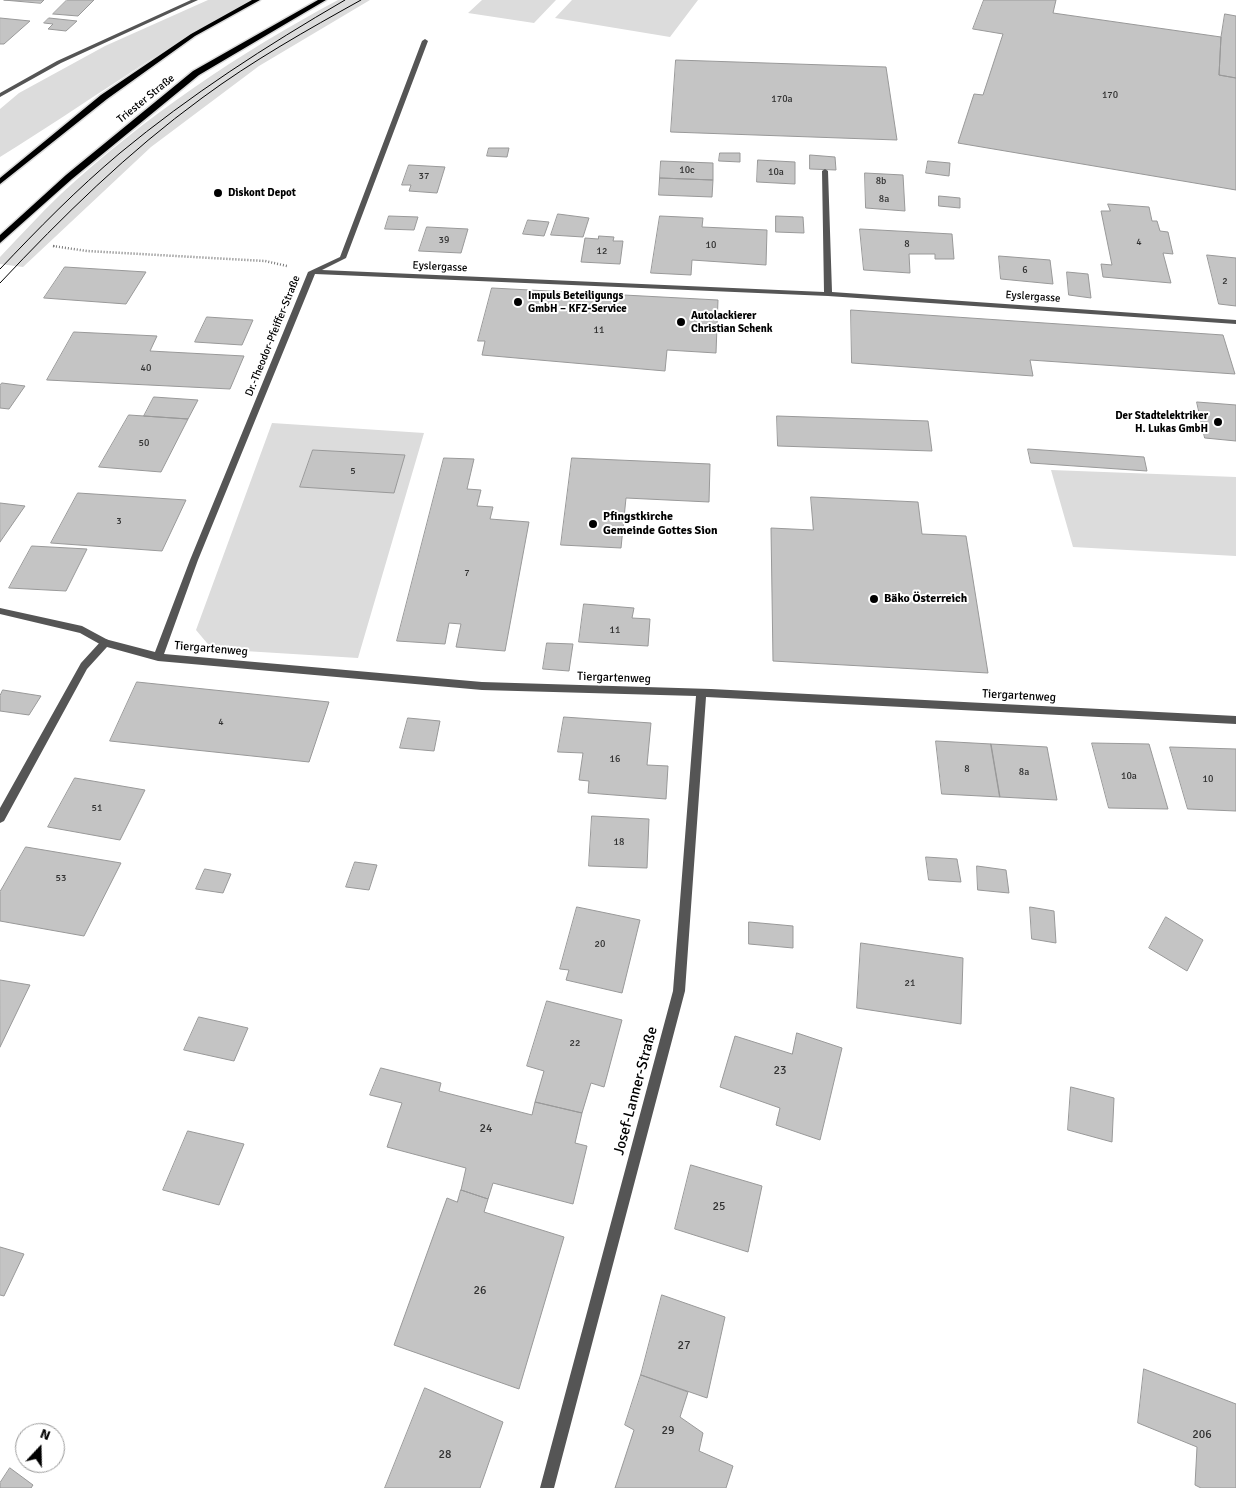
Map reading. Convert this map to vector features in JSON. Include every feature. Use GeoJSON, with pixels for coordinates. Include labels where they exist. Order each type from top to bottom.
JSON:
{"type":"FeatureCollection","features":[{"type":"Feature","properties":{"kind":"main road","name":"Triester Straße"},"geometry":{"type":"LineString","coordinates":[[0,182],[104,96],[192,35],[257,0]]}},
{"type":"Feature","properties":{"kind":"main road","name":"Triester Straße"},"geometry":{"type":"LineString","coordinates":[[0,240],[76,171],[196,73],[323,0]]}},
{"type":"Feature","properties":{"kind":"street"},"geometry":{"type":"LineString","coordinates":[[0,95],[59,62],[195,0]]}},
{"type":"Feature","properties":{"kind":"street","name":"Dr.-Theodor-Pfeiffer-Straße"},"geometry":{"type":"LineString","coordinates":[[158,657],[194,560],[312,272],[343,258],[425,40]]}},
{"type":"Feature","properties":{"kind":"street"},"geometry":{"type":"LineString","coordinates":[[824,171],[828,294]]}},
{"type":"Feature","properties":{"kind":"street","name":"Eyslergasse"},"geometry":{"type":"LineString","coordinates":[[312,272],[828,294],[1236,322]]}},
{"type":"Feature","properties":{"kind":"street","name":"Tiergartenweg"},"geometry":{"type":"LineString","coordinates":[[0,611],[82,630],[105,643],[158,657],[482,686],[701,693],[1236,720]]}},
{"type":"Feature","properties":{"kind":"street"},"geometry":{"type":"LineString","coordinates":[[0,818],[84,666],[105,643]]}},
{"type":"Feature","properties":{"kind":"street","name":"Josef-Lanner-Straße"},"geometry":{"type":"LineString","coordinates":[[546,1488],[680,991],[701,693]]}},
{"type":"Feature","properties":{"kind":"path"},"geometry":{"type":"LineString","coordinates":[[53,246],[87,251],[265,261],[312,272]]}},
{"type":"Feature","properties":{"kind":"shaded area"},"geometry":{"type":"Polygon","coordinates":[[[208,0],[251,0],[155,57],[0,157],[0,109],[19,93],[105,46],[208,0]]]}},
{"type":"Feature","properties":{"kind":"shaded area"},"geometry":{"type":"Polygon","coordinates":[[[338,0],[370,0],[259,66],[151,147],[23,267],[0,264],[0,257],[45,209],[125,139],[229,64],[338,0]]]}},
{"type":"Feature","properties":{"kind":"shaded area"},"geometry":{"type":"Polygon","coordinates":[[[482,0],[556,0],[534,23],[468,13],[482,0]]]}},
{"type":"Feature","properties":{"kind":"shaded area"},"geometry":{"type":"Polygon","coordinates":[[[572,0],[698,0],[670,37],[555,18],[572,0]]]}},
{"type":"Feature","properties":{"kind":"shaded area"},"geometry":{"type":"Polygon","coordinates":[[[272,423],[424,433],[358,658],[212,649],[196,630],[272,423]]]}},
{"type":"Feature","properties":{"kind":"shaded area"},"geometry":{"type":"Polygon","coordinates":[[[1051,470],[1236,477],[1236,556],[1073,547],[1051,470]]]}},
{"type":"Feature","properties":{"kind":"building"},"geometry":{"type":"Polygon","coordinates":[[[4,0],[44,0],[41,3],[4,0]]]}},
{"type":"Feature","properties":{"kind":"building"},"geometry":{"type":"Polygon","coordinates":[[[67,0],[94,0],[78,16],[53,14],[67,0]]]}},
{"type":"Feature","properties":{"kind":"building"},"geometry":{"type":"Polygon","coordinates":[[[984,0],[1056,0],[1053,13],[1221,37],[1219,75],[1236,78],[1236,190],[958,143],[974,94],[983,95],[1003,34],[973,29],[984,0]]]}},
{"type":"Feature","properties":{"kind":"building"},"geometry":{"type":"Polygon","coordinates":[[[1225,14],[1236,16],[1236,78],[1219,75],[1221,37],[1225,14]]]}},
{"type":"Feature","properties":{"kind":"building"},"geometry":{"type":"Polygon","coordinates":[[[0,18],[30,21],[4,44],[0,44],[0,18]]]}},
{"type":"Feature","properties":{"kind":"building"},"geometry":{"type":"Polygon","coordinates":[[[49,18],[77,21],[66,31],[48,29],[53,24],[44,23],[49,18]]]}},
{"type":"Feature","properties":{"kind":"building"},"geometry":{"type":"Polygon","coordinates":[[[676,60],[886,67],[897,140],[671,132],[676,60]]]}},
{"type":"Feature","properties":{"kind":"building"},"geometry":{"type":"Polygon","coordinates":[[[489,148],[509,148],[507,157],[487,156],[489,148]]]}},
{"type":"Feature","properties":{"kind":"building"},"geometry":{"type":"Polygon","coordinates":[[[720,153],[740,153],[740,162],[719,161],[720,153]]]}},
{"type":"Feature","properties":{"kind":"building"},"geometry":{"type":"Polygon","coordinates":[[[810,155],[835,157],[836,170],[810,169],[810,155]]]}},
{"type":"Feature","properties":{"kind":"building"},"geometry":{"type":"Polygon","coordinates":[[[758,160],[795,162],[795,184],[757,182],[758,160]]]}},
{"type":"Feature","properties":{"kind":"building"},"geometry":{"type":"Polygon","coordinates":[[[661,161],[713,163],[713,180],[660,178],[661,161]]]}},
{"type":"Feature","properties":{"kind":"building"},"geometry":{"type":"Polygon","coordinates":[[[928,161],[950,163],[949,176],[926,173],[928,161]]]}},
{"type":"Feature","properties":{"kind":"building"},"geometry":{"type":"Polygon","coordinates":[[[409,165],[445,167],[437,193],[409,191],[411,185],[402,185],[409,165]]]}},
{"type":"Feature","properties":{"kind":"building"},"geometry":{"type":"Polygon","coordinates":[[[865,173],[903,175],[905,211],[866,208],[865,173]]]}},
{"type":"Feature","properties":{"kind":"building"},"geometry":{"type":"Polygon","coordinates":[[[660,178],[713,180],[712,197],[659,195],[660,178]]]}},
{"type":"Feature","properties":{"kind":"building"},"geometry":{"type":"Polygon","coordinates":[[[939,196],[960,198],[960,208],[939,206],[939,196]]]}},
{"type":"Feature","properties":{"kind":"building"},"geometry":{"type":"Polygon","coordinates":[[[1108,204],[1149,207],[1152,221],[1157,221],[1160,231],[1168,232],[1173,254],[1163,253],[1171,283],[1103,277],[1101,264],[1112,265],[1101,211],[1110,211],[1108,204]]]}},
{"type":"Feature","properties":{"kind":"building"},"geometry":{"type":"Polygon","coordinates":[[[558,214],[589,218],[583,237],[551,235],[558,214]]]}},
{"type":"Feature","properties":{"kind":"building"},"geometry":{"type":"Polygon","coordinates":[[[389,216],[418,217],[414,230],[385,229],[389,216]]]}},
{"type":"Feature","properties":{"kind":"building"},"geometry":{"type":"Polygon","coordinates":[[[660,216],[703,218],[702,227],[767,230],[766,265],[692,260],[691,275],[651,273],[660,216]]]}},
{"type":"Feature","properties":{"kind":"building"},"geometry":{"type":"Polygon","coordinates":[[[776,216],[803,217],[804,233],[776,232],[776,216]]]}},
{"type":"Feature","properties":{"kind":"building"},"geometry":{"type":"Polygon","coordinates":[[[528,220],[549,222],[544,236],[523,234],[528,220]]]}},
{"type":"Feature","properties":{"kind":"building"},"geometry":{"type":"Polygon","coordinates":[[[427,227],[468,229],[461,253],[419,251],[427,227]]]}},
{"type":"Feature","properties":{"kind":"building"},"geometry":{"type":"Polygon","coordinates":[[[860,229],[952,234],[954,259],[935,259],[935,254],[909,254],[910,273],[864,270],[860,229]]]}},
{"type":"Feature","properties":{"kind":"building"},"geometry":{"type":"Polygon","coordinates":[[[599,236],[614,237],[613,241],[623,241],[620,264],[581,262],[585,238],[598,239],[599,236]]]}},
{"type":"Feature","properties":{"kind":"building"},"geometry":{"type":"Polygon","coordinates":[[[1207,255],[1236,258],[1236,306],[1219,304],[1207,255]]]}},
{"type":"Feature","properties":{"kind":"building"},"geometry":{"type":"Polygon","coordinates":[[[999,256],[1050,260],[1053,284],[1001,279],[999,256]]]}},
{"type":"Feature","properties":{"kind":"building"},"geometry":{"type":"Polygon","coordinates":[[[65,267],[146,272],[126,304],[44,298],[65,267]]]}},
{"type":"Feature","properties":{"kind":"building"},"geometry":{"type":"Polygon","coordinates":[[[1067,272],[1088,274],[1091,298],[1069,295],[1067,272]]]}},
{"type":"Feature","properties":{"kind":"building"},"geometry":{"type":"Polygon","coordinates":[[[492,288],[718,300],[716,353],[667,350],[665,371],[482,355],[485,341],[478,341],[492,288]]]}},
{"type":"Feature","properties":{"kind":"building"},"geometry":{"type":"Polygon","coordinates":[[[851,310],[1223,335],[1235,374],[1030,360],[1033,376],[852,363],[851,310]]]}},
{"type":"Feature","properties":{"kind":"building"},"geometry":{"type":"Polygon","coordinates":[[[207,317],[253,320],[242,345],[195,342],[207,317]]]}},
{"type":"Feature","properties":{"kind":"building"},"geometry":{"type":"Polygon","coordinates":[[[74,332],[157,336],[150,351],[244,356],[230,389],[47,380],[74,332]]]}},
{"type":"Feature","properties":{"kind":"building"},"geometry":{"type":"Polygon","coordinates":[[[2,383],[25,386],[9,409],[0,408],[0,386],[2,383]]]}},
{"type":"Feature","properties":{"kind":"building"},"geometry":{"type":"Polygon","coordinates":[[[154,397],[198,400],[188,419],[144,416],[154,397]]]}},
{"type":"Feature","properties":{"kind":"building","name":"Der Stadtelektriker H. Lukas GmbH"},"geometry":{"type":"Polygon","coordinates":[[[1197,402],[1236,405],[1236,441],[1205,438],[1197,402]]]}},
{"type":"Feature","properties":{"kind":"building"},"geometry":{"type":"Polygon","coordinates":[[[129,415],[188,419],[161,472],[99,467],[129,415]]]}},
{"type":"Feature","properties":{"kind":"building"},"geometry":{"type":"Polygon","coordinates":[[[777,416],[928,421],[932,451],[778,446],[777,416]]]}},
{"type":"Feature","properties":{"kind":"building"},"geometry":{"type":"Polygon","coordinates":[[[1028,449],[1144,457],[1147,471],[1031,463],[1028,449]]]}},
{"type":"Feature","properties":{"kind":"building"},"geometry":{"type":"Polygon","coordinates":[[[313,450],[405,455],[394,493],[300,487],[313,450]]]}},
{"type":"Feature","properties":{"kind":"building"},"geometry":{"type":"Polygon","coordinates":[[[444,458],[474,459],[467,489],[481,490],[477,506],[493,507],[490,519],[529,522],[505,651],[456,647],[461,624],[449,623],[445,644],[397,641],[444,458]]]}},
{"type":"Feature","properties":{"kind":"building","name":"Pfingstkirche Gemeinde Gottes Sion"},"geometry":{"type":"Polygon","coordinates":[[[572,458],[710,464],[709,502],[626,498],[621,548],[561,545],[572,458]]]}},
{"type":"Feature","properties":{"kind":"building"},"geometry":{"type":"Polygon","coordinates":[[[78,493],[186,500],[162,551],[51,543],[78,493]]]}},
{"type":"Feature","properties":{"kind":"building","name":"Bäko Österreich"},"geometry":{"type":"Polygon","coordinates":[[[811,497],[918,502],[922,534],[966,536],[988,673],[773,661],[771,528],[813,530],[811,497]]]}},
{"type":"Feature","properties":{"kind":"building"},"geometry":{"type":"Polygon","coordinates":[[[0,503],[25,506],[0,542],[0,503]]]}},
{"type":"Feature","properties":{"kind":"building"},"geometry":{"type":"Polygon","coordinates":[[[32,546],[87,549],[66,591],[9,588],[32,546]]]}},
{"type":"Feature","properties":{"kind":"building"},"geometry":{"type":"Polygon","coordinates":[[[584,604],[634,608],[632,618],[650,619],[648,646],[579,642],[584,604]]]}},
{"type":"Feature","properties":{"kind":"building"},"geometry":{"type":"Polygon","coordinates":[[[547,643],[573,644],[569,671],[543,669],[547,643]]]}},
{"type":"Feature","properties":{"kind":"building"},"geometry":{"type":"Polygon","coordinates":[[[137,682],[329,702],[309,762],[110,741],[137,682]]]}},
{"type":"Feature","properties":{"kind":"building"},"geometry":{"type":"Polygon","coordinates":[[[3,690],[41,696],[29,715],[0,711],[0,696],[3,690]]]}},
{"type":"Feature","properties":{"kind":"building"},"geometry":{"type":"Polygon","coordinates":[[[564,717],[651,723],[647,765],[668,766],[666,799],[588,793],[589,781],[579,780],[583,753],[558,752],[564,717]]]}},
{"type":"Feature","properties":{"kind":"building"},"geometry":{"type":"Polygon","coordinates":[[[408,718],[440,721],[434,751],[400,748],[408,718]]]}},
{"type":"Feature","properties":{"kind":"building"},"geometry":{"type":"Polygon","coordinates":[[[936,741],[991,744],[1000,797],[942,794],[936,741]]]}},
{"type":"Feature","properties":{"kind":"building"},"geometry":{"type":"Polygon","coordinates":[[[1092,743],[1149,744],[1168,809],[1109,808],[1092,743]]]}},
{"type":"Feature","properties":{"kind":"building"},"geometry":{"type":"Polygon","coordinates":[[[991,744],[1047,747],[1057,800],[1000,797],[991,744]]]}},
{"type":"Feature","properties":{"kind":"building"},"geometry":{"type":"Polygon","coordinates":[[[1170,747],[1236,749],[1236,811],[1188,809],[1170,747]]]}},
{"type":"Feature","properties":{"kind":"building"},"geometry":{"type":"Polygon","coordinates":[[[75,778],[145,790],[120,840],[48,827],[75,778]]]}},
{"type":"Feature","properties":{"kind":"building"},"geometry":{"type":"Polygon","coordinates":[[[592,816],[649,819],[647,868],[589,866],[592,816]]]}},
{"type":"Feature","properties":{"kind":"building"},"geometry":{"type":"Polygon","coordinates":[[[26,847],[121,863],[84,936],[0,921],[0,892],[26,847]]]}},
{"type":"Feature","properties":{"kind":"building"},"geometry":{"type":"Polygon","coordinates":[[[926,857],[957,859],[961,882],[929,880],[926,857]]]}},
{"type":"Feature","properties":{"kind":"building"},"geometry":{"type":"Polygon","coordinates":[[[355,862],[377,865],[369,890],[346,887],[355,862]]]}},
{"type":"Feature","properties":{"kind":"building"},"geometry":{"type":"Polygon","coordinates":[[[977,866],[1006,870],[1009,893],[978,890],[977,866]]]}},
{"type":"Feature","properties":{"kind":"building"},"geometry":{"type":"Polygon","coordinates":[[[205,869],[231,874],[223,893],[196,889],[205,869]]]}},
{"type":"Feature","properties":{"kind":"building"},"geometry":{"type":"Polygon","coordinates":[[[577,907],[640,920],[622,993],[566,980],[569,970],[560,969],[577,907]]]}},
{"type":"Feature","properties":{"kind":"building"},"geometry":{"type":"Polygon","coordinates":[[[1030,907],[1054,911],[1056,943],[1032,939],[1030,907]]]}},
{"type":"Feature","properties":{"kind":"building"},"geometry":{"type":"Polygon","coordinates":[[[1166,917],[1203,940],[1187,971],[1149,948],[1166,917]]]}},
{"type":"Feature","properties":{"kind":"building"},"geometry":{"type":"Polygon","coordinates":[[[749,922],[793,926],[793,948],[749,944],[749,922]]]}},
{"type":"Feature","properties":{"kind":"building"},"geometry":{"type":"Polygon","coordinates":[[[861,943],[963,958],[961,1024],[857,1008],[861,943]]]}},
{"type":"Feature","properties":{"kind":"building"},"geometry":{"type":"Polygon","coordinates":[[[0,980],[30,985],[0,1047],[0,980]]]}},
{"type":"Feature","properties":{"kind":"building"},"geometry":{"type":"Polygon","coordinates":[[[547,1001],[622,1020],[604,1087],[591,1083],[582,1113],[535,1102],[544,1071],[527,1066],[547,1001]]]}},
{"type":"Feature","properties":{"kind":"building"},"geometry":{"type":"Polygon","coordinates":[[[199,1017],[248,1028],[234,1061],[184,1050],[199,1017]]]}},
{"type":"Feature","properties":{"kind":"building"},"geometry":{"type":"Polygon","coordinates":[[[797,1033],[842,1048],[820,1140],[776,1125],[780,1108],[720,1087],[735,1036],[792,1054],[797,1033]]]}},
{"type":"Feature","properties":{"kind":"building"},"geometry":{"type":"Polygon","coordinates":[[[381,1068],[441,1083],[439,1091],[532,1115],[535,1102],[582,1113],[575,1143],[587,1146],[573,1204],[493,1183],[488,1199],[461,1190],[466,1168],[387,1147],[402,1103],[370,1095],[381,1068]]]}},
{"type":"Feature","properties":{"kind":"building"},"geometry":{"type":"Polygon","coordinates":[[[1071,1087],[1114,1098],[1112,1142],[1068,1130],[1071,1087]]]}},
{"type":"Feature","properties":{"kind":"building"},"geometry":{"type":"Polygon","coordinates":[[[188,1131],[244,1144],[219,1205],[163,1190],[188,1131]]]}},
{"type":"Feature","properties":{"kind":"building"},"geometry":{"type":"Polygon","coordinates":[[[691,1165],[762,1186],[748,1252],[675,1229],[691,1165]]]}},
{"type":"Feature","properties":{"kind":"building"},"geometry":{"type":"Polygon","coordinates":[[[461,1190],[488,1199],[484,1212],[564,1237],[519,1389],[394,1345],[447,1198],[457,1202],[461,1190]]]}},
{"type":"Feature","properties":{"kind":"building"},"geometry":{"type":"Polygon","coordinates":[[[0,1247],[24,1254],[4,1296],[0,1295],[0,1247]]]}},
{"type":"Feature","properties":{"kind":"building"},"geometry":{"type":"Polygon","coordinates":[[[662,1295],[725,1317],[707,1398],[641,1375],[662,1295]]]}},
{"type":"Feature","properties":{"kind":"building"},"geometry":{"type":"Polygon","coordinates":[[[1144,1369],[1236,1404],[1236,1488],[1201,1488],[1195,1485],[1197,1447],[1138,1423],[1144,1369]]]}},
{"type":"Feature","properties":{"kind":"building"},"geometry":{"type":"Polygon","coordinates":[[[641,1375],[688,1392],[680,1417],[703,1433],[699,1451],[733,1466],[726,1488],[615,1488],[634,1430],[625,1425],[641,1375]]]}},
{"type":"Feature","properties":{"kind":"building"},"geometry":{"type":"Polygon","coordinates":[[[425,1388],[503,1422],[480,1488],[385,1488],[425,1388]]]}},
{"type":"Feature","properties":{"kind":"building"},"geometry":{"type":"Polygon","coordinates":[[[10,1468],[33,1485],[31,1488],[0,1488],[0,1483],[10,1468]]]}},
{"type":"Feature","properties":{"kind":"tram line"},"geometry":{"type":"LineString","coordinates":[[0,269],[43,224],[120,153],[201,91],[286,35],[345,0]]}},
{"type":"Feature","properties":{"kind":"tram line"},"geometry":{"type":"LineString","coordinates":[[0,283],[48,233],[148,140],[221,84],[300,34],[361,0]]}},
{"type":"Feature","properties":{"kind":"place","name":"Diskont Depot"},"geometry":{"type":"Point","coordinates":[218,193]}},
{"type":"Feature","properties":{"kind":"place","name":"Impuls Beteiligungs GmbH – KFZ-Service"},"geometry":{"type":"Point","coordinates":[518,302]}},
{"type":"Feature","properties":{"kind":"place","name":"Autolackierer Christian Schenk"},"geometry":{"type":"Point","coordinates":[681,322]}},
{"type":"Feature","properties":{"kind":"place","name":"Der Stadtelektriker H. Lukas GmbH"},"geometry":{"type":"Point","coordinates":[1218,422]}},
{"type":"Feature","properties":{"kind":"place","name":"Pfingstkirche Gemeinde Gottes Sion"},"geometry":{"type":"Point","coordinates":[593,524]}},
{"type":"Feature","properties":{"kind":"place","name":"Bäko Österreich"},"geometry":{"type":"Point","coordinates":[874,599]}}]}
